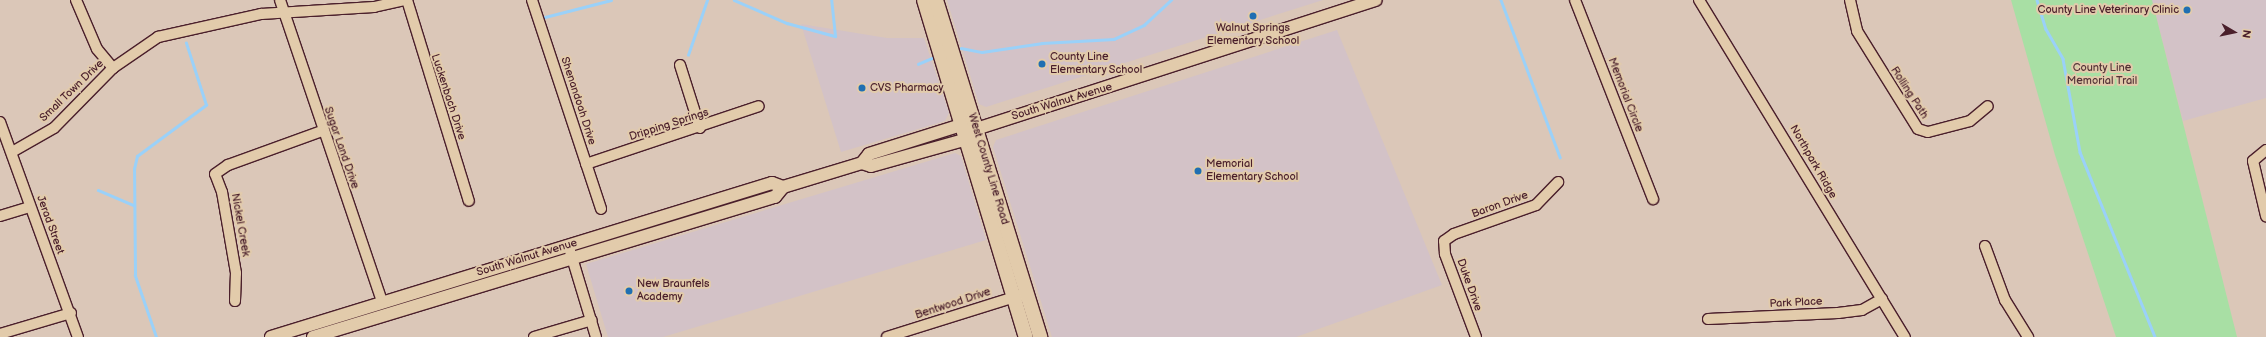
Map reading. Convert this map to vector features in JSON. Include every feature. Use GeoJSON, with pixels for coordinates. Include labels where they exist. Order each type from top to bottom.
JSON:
{"type":"FeatureCollection","features":[{"type":"Feature","properties":{"kind":"main road","name":"West County Line Road"},"geometry":{"type":"LineString","coordinates":[[924,0],[969,131],[1020,295],[1040,337]]}},
{"type":"Feature","properties":{"kind":"main road","name":"West County Line Road"},"geometry":{"type":"LineString","coordinates":[[936,0],[969,131]]}},
{"type":"Feature","properties":{"kind":"main road","name":"West County Line Road"},"geometry":{"type":"LineString","coordinates":[[1020,295],[1026,337]]}},
{"type":"Feature","properties":{"kind":"street"},"geometry":{"type":"LineString","coordinates":[[76,0],[97,49],[113,68]]}},
{"type":"Feature","properties":{"kind":"street","name":"Sugar Land Drive"},"geometry":{"type":"LineString","coordinates":[[280,0],[322,131],[382,302]]}},
{"type":"Feature","properties":{"kind":"street","name":"Small Town Drive"},"geometry":{"type":"LineString","coordinates":[[12,152],[54,128],[113,68],[158,37],[261,14],[374,7],[406,0]]}},
{"type":"Feature","properties":{"kind":"street","name":"Luckenbach Drive"},"geometry":{"type":"LineString","coordinates":[[406,0],[469,201]]}},
{"type":"Feature","properties":{"kind":"street","name":"Shenandoah Drive"},"geometry":{"type":"LineString","coordinates":[[532,0],[602,209]]}},
{"type":"Feature","properties":{"kind":"street","name":"South Walnut Avenue"},"geometry":{"type":"LineString","coordinates":[[313,337],[775,196],[783,187],[862,164],[868,154],[969,131],[1376,0]]}},
{"type":"Feature","properties":{"kind":"street","name":"Memorial Circle"},"geometry":{"type":"LineString","coordinates":[[1575,0],[1653,199]]}},
{"type":"Feature","properties":{"kind":"street","name":"Northpark Ridge"},"geometry":{"type":"LineString","coordinates":[[1699,0],[1906,337]]}},
{"type":"Feature","properties":{"kind":"street","name":"Rolling Path"},"geometry":{"type":"LineString","coordinates":[[1850,0],[1856,31],[1918,129],[1928,132],[1970,121],[1988,106]]}},
{"type":"Feature","properties":{"kind":"street"},"geometry":{"type":"LineString","coordinates":[[680,65],[700,128]]}},
{"type":"Feature","properties":{"kind":"street","name":"Dripping Springs"},"geometry":{"type":"LineString","coordinates":[[586,164],[700,128],[759,106]]}},
{"type":"Feature","properties":{"kind":"street","name":"Jerad Street"},"geometry":{"type":"LineString","coordinates":[[0,122],[12,152],[30,207],[71,313],[78,337]]}},
{"type":"Feature","properties":{"kind":"street","name":"Nickel Creek"},"geometry":{"type":"LineString","coordinates":[[235,300],[236,273],[222,192],[215,174],[228,165],[322,131]]}},
{"type":"Feature","properties":{"kind":"street"},"geometry":{"type":"LineString","coordinates":[[2266,150],[2253,161],[2253,171],[2266,216]]}},
{"type":"Feature","properties":{"kind":"street","name":"Baron Drive"},"geometry":{"type":"LineString","coordinates":[[1444,241],[1454,234],[1536,205],[1558,182]]}},
{"type":"Feature","properties":{"kind":"street","name":"South Walnut Avenue"},"geometry":{"type":"LineString","coordinates":[[271,337],[772,183],[783,187]]}},
{"type":"Feature","properties":{"kind":"street"},"geometry":{"type":"LineString","coordinates":[[0,216],[30,207]]}},
{"type":"Feature","properties":{"kind":"street","name":"Duke Drive"},"geometry":{"type":"LineString","coordinates":[[1444,241],[1445,254],[1476,337]]}},
{"type":"Feature","properties":{"kind":"street"},"geometry":{"type":"LineString","coordinates":[[569,245],[596,337]]}},
{"type":"Feature","properties":{"kind":"street"},"geometry":{"type":"LineString","coordinates":[[1985,246],[2005,300],[2028,337]]}},
{"type":"Feature","properties":{"kind":"street","name":"Bentwood Drive"},"geometry":{"type":"LineString","coordinates":[[887,337],[1020,295]]}},
{"type":"Feature","properties":{"kind":"street","name":"Park Place"},"geometry":{"type":"LineString","coordinates":[[1708,319],[1838,313],[1862,310],[1882,299]]}},
{"type":"Feature","properties":{"kind":"street"},"geometry":{"type":"LineString","coordinates":[[0,334],[71,313]]}},
{"type":"Feature","properties":{"kind":"street"},"geometry":{"type":"LineString","coordinates":[[534,337],[592,320]]}},
{"type":"Feature","properties":{"kind":"shaded area","name":"County Line Elementary School"},"geometry":{"type":"Polygon","coordinates":[[[947,0],[1323,0],[986,107],[979,104],[947,0]]]}},
{"type":"Feature","properties":{"kind":"shaded area"},"geometry":{"type":"Polygon","coordinates":[[[2152,0],[2266,0],[2266,98],[2183,121],[2152,0]]]}},
{"type":"Feature","properties":{"kind":"shaded area"},"geometry":{"type":"Polygon","coordinates":[[[801,24],[887,38],[924,38],[949,113],[945,121],[841,152],[801,24]]]}},
{"type":"Feature","properties":{"kind":"shaded area","name":"Memorial Elementary School"},"geometry":{"type":"Polygon","coordinates":[[[1337,30],[1442,285],[1296,337],[1052,337],[993,147],[996,140],[1337,30]]]}},
{"type":"Feature","properties":{"kind":"shaded area"},"geometry":{"type":"Polygon","coordinates":[[[955,153],[961,156],[986,240],[663,337],[608,337],[586,264],[955,153]]]}},
{"type":"Feature","properties":{"kind":"green space","name":"County Line Memorial Trail"},"geometry":{"type":"Polygon","coordinates":[[[2011,0],[2152,0],[2237,337],[2116,337],[2055,155],[2011,0]]]}},
{"type":"Feature","properties":{"kind":"waterway"},"geometry":{"type":"LineString","coordinates":[[545,17],[611,0]]}},
{"type":"Feature","properties":{"kind":"waterway"},"geometry":{"type":"LineString","coordinates":[[688,55],[707,0]]}},
{"type":"Feature","properties":{"kind":"waterway"},"geometry":{"type":"LineString","coordinates":[[734,0],[787,23],[835,36],[831,0]]}},
{"type":"Feature","properties":{"kind":"waterway"},"geometry":{"type":"LineString","coordinates":[[961,48],[982,52],[1042,43],[1114,39],[1144,25],[1171,0]]}},
{"type":"Feature","properties":{"kind":"waterway"},"geometry":{"type":"LineString","coordinates":[[1501,0],[1560,157]]}},
{"type":"Feature","properties":{"kind":"waterway"},"geometry":{"type":"LineString","coordinates":[[2037,0],[2046,29],[2063,59],[2080,152],[2155,337]]}},
{"type":"Feature","properties":{"kind":"waterway"},"geometry":{"type":"LineString","coordinates":[[156,337],[135,276],[134,169],[137,156],[206,105],[186,43]]}},
{"type":"Feature","properties":{"kind":"waterway"},"geometry":{"type":"LineString","coordinates":[[918,64],[932,58]]}},
{"type":"Feature","properties":{"kind":"waterway"},"geometry":{"type":"LineString","coordinates":[[98,190],[134,205]]}},
{"type":"Feature","properties":{"kind":"place","name":"County Line Veterinary Clinic"},"geometry":{"type":"Point","coordinates":[2187,10]}},
{"type":"Feature","properties":{"kind":"place","name":"Walnut Springs Elementary School"},"geometry":{"type":"Point","coordinates":[1253,16]}},
{"type":"Feature","properties":{"kind":"place","name":"County Line Elementary School"},"geometry":{"type":"Point","coordinates":[1042,64]}},
{"type":"Feature","properties":{"kind":"place","name":"CVS Pharmacy"},"geometry":{"type":"Point","coordinates":[862,88]}},
{"type":"Feature","properties":{"kind":"place","name":"Memorial Elementary School"},"geometry":{"type":"Point","coordinates":[1198,171]}},
{"type":"Feature","properties":{"kind":"place","name":"New Braunfels Academy"},"geometry":{"type":"Point","coordinates":[629,291]}}]}
